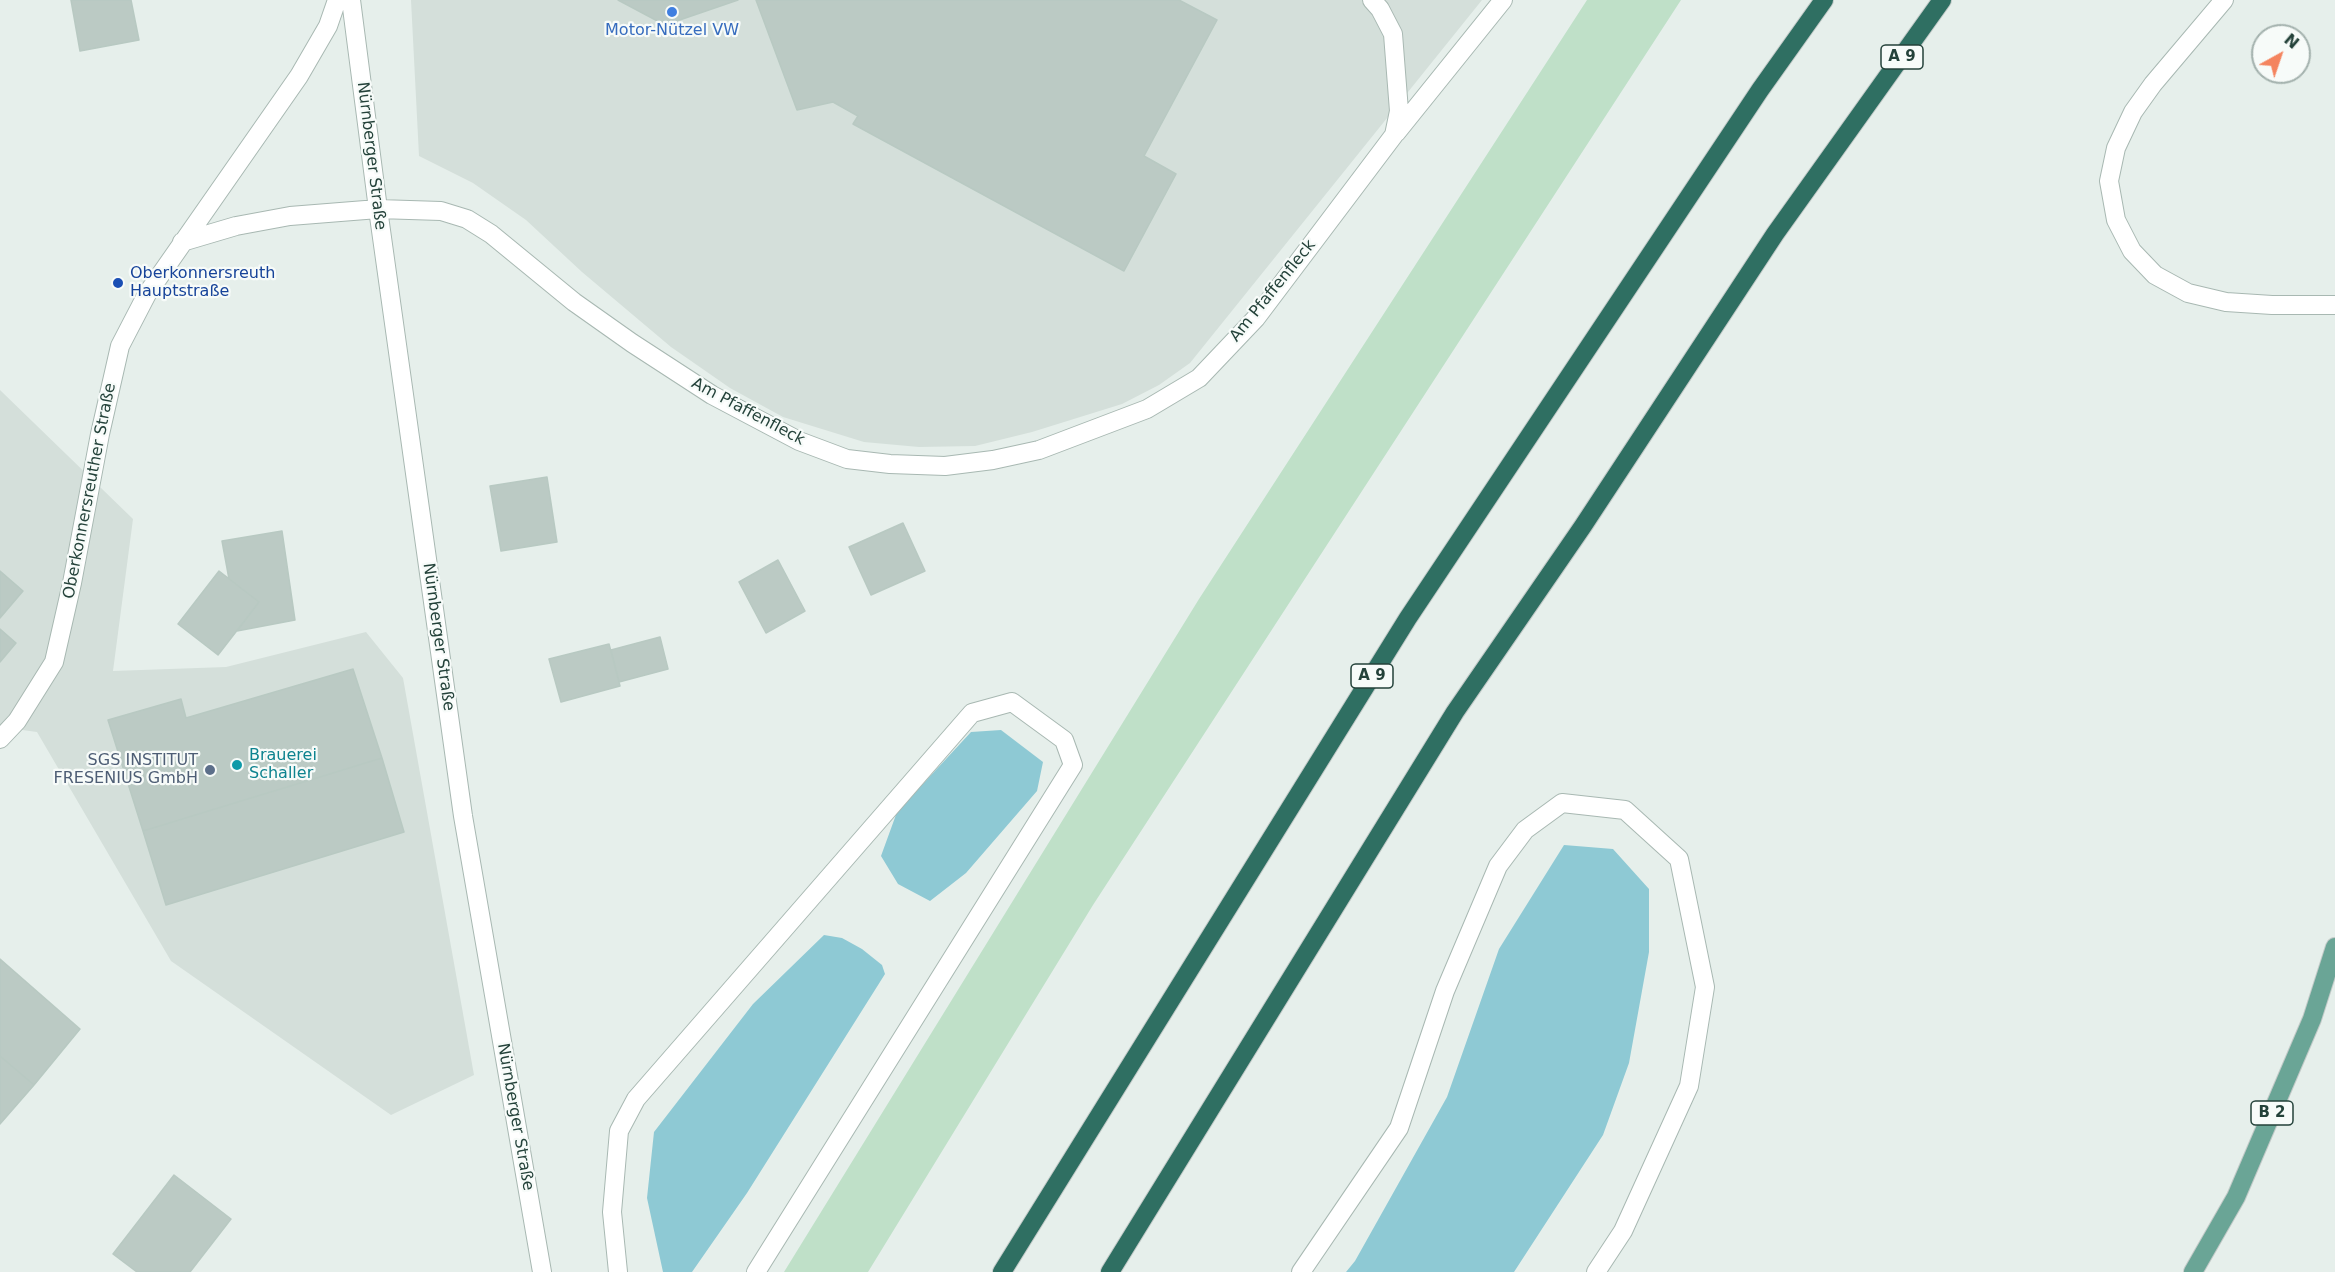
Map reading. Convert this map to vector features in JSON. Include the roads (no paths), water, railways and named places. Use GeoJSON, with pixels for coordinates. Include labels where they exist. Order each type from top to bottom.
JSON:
{"type":"FeatureCollection","features":[{"type":"Feature","properties":{"kind":"highway","name":"A 9"},"geometry":{"type":"LineString","coordinates":[[1002,1272],[1408,618],[1760,90],[1824,0]]}},
{"type":"Feature","properties":{"kind":"highway","name":"A 9"},"geometry":{"type":"LineString","coordinates":[[1110,1272],[1455,712],[1583,526],[1775,234],[1942,0]]}},
{"type":"Feature","properties":{"kind":"main road","name":"B 2"},"geometry":{"type":"LineString","coordinates":[[2193,1272],[2236,1197],[2312,1019],[2335,947]]}},
{"type":"Feature","properties":{"kind":"street","name":"Oberkonnersreuther Straße"},"geometry":{"type":"LineString","coordinates":[[0,740],[17,721],[54,662],[120,346],[147,294],[299,76],[328,26],[337,0]]}},
{"type":"Feature","properties":{"kind":"street","name":"Nürnberger Straße"},"geometry":{"type":"LineString","coordinates":[[351,0],[463,816],[542,1272]]}},
{"type":"Feature","properties":{"kind":"street","name":"Am Pfaffenfleck"},"geometry":{"type":"LineString","coordinates":[[1372,0],[1380,9],[1393,34],[1399,111],[1394,135]]}},
{"type":"Feature","properties":{"kind":"street","name":"Am Pfaffenfleck"},"geometry":{"type":"LineString","coordinates":[[378,209],[441,211],[467,219],[491,234],[574,302],[632,343],[712,395],[799,441],[847,459],[890,464],[945,466],[993,460],[1039,450],[1147,409],[1199,378],[1256,318],[1394,135],[1503,0]]}},
{"type":"Feature","properties":{"kind":"street"},"geometry":{"type":"LineString","coordinates":[[2224,0],[2153,84],[2133,112],[2116,148],[2109,181],[2116,220],[2132,251],[2154,275],[2188,294],[2226,302],[2335,305]]}},
{"type":"Feature","properties":{"kind":"street"},"geometry":{"type":"LineString","coordinates":[[182,242],[236,226],[290,216],[378,209]]}},
{"type":"Feature","properties":{"kind":"street"},"geometry":{"type":"LineString","coordinates":[[618,1272],[612,1212],[619,1131],[636,1099],[972,713],[1012,702],[1064,740],[1073,765],[756,1272]]}},
{"type":"Feature","properties":{"kind":"street"},"geometry":{"type":"LineString","coordinates":[[1302,1272],[1400,1128],[1445,991],[1498,866],[1525,830],[1562,803],[1625,810],[1680,859],[1705,987],[1689,1086],[1623,1231],[1596,1272]]}},
{"type":"Feature","properties":{"kind":"water"},"geometry":{"type":"Polygon","coordinates":[[[1001,730],[1043,762],[1037,791],[966,873],[930,901],[898,884],[881,856],[897,812],[971,732],[1001,730]]]}},
{"type":"Feature","properties":{"kind":"water"},"geometry":{"type":"Polygon","coordinates":[[[1564,845],[1613,849],[1649,889],[1649,952],[1629,1063],[1603,1135],[1514,1272],[1346,1272],[1355,1261],[1447,1097],[1499,949],[1564,845]]]}},
{"type":"Feature","properties":{"kind":"water"},"geometry":{"type":"Polygon","coordinates":[[[824,935],[842,938],[862,949],[882,965],[885,974],[747,1193],[692,1272],[663,1272],[647,1198],[654,1132],[753,1004],[824,935]]]}},
{"type":"Feature","properties":{"kind":"place","name":"Motor-Nützel VW"},"geometry":{"type":"Point","coordinates":[672,12]}},
{"type":"Feature","properties":{"kind":"place","name":"Oberkonnersreuth Hauptstraße"},"geometry":{"type":"Point","coordinates":[118,283]}},
{"type":"Feature","properties":{"kind":"place","name":"Brauerei Schaller"},"geometry":{"type":"Point","coordinates":[237,765]}},
{"type":"Feature","properties":{"kind":"place","name":"SGS INSTITUT FRESENIUS GmbH"},"geometry":{"type":"Point","coordinates":[210,770]}}]}
